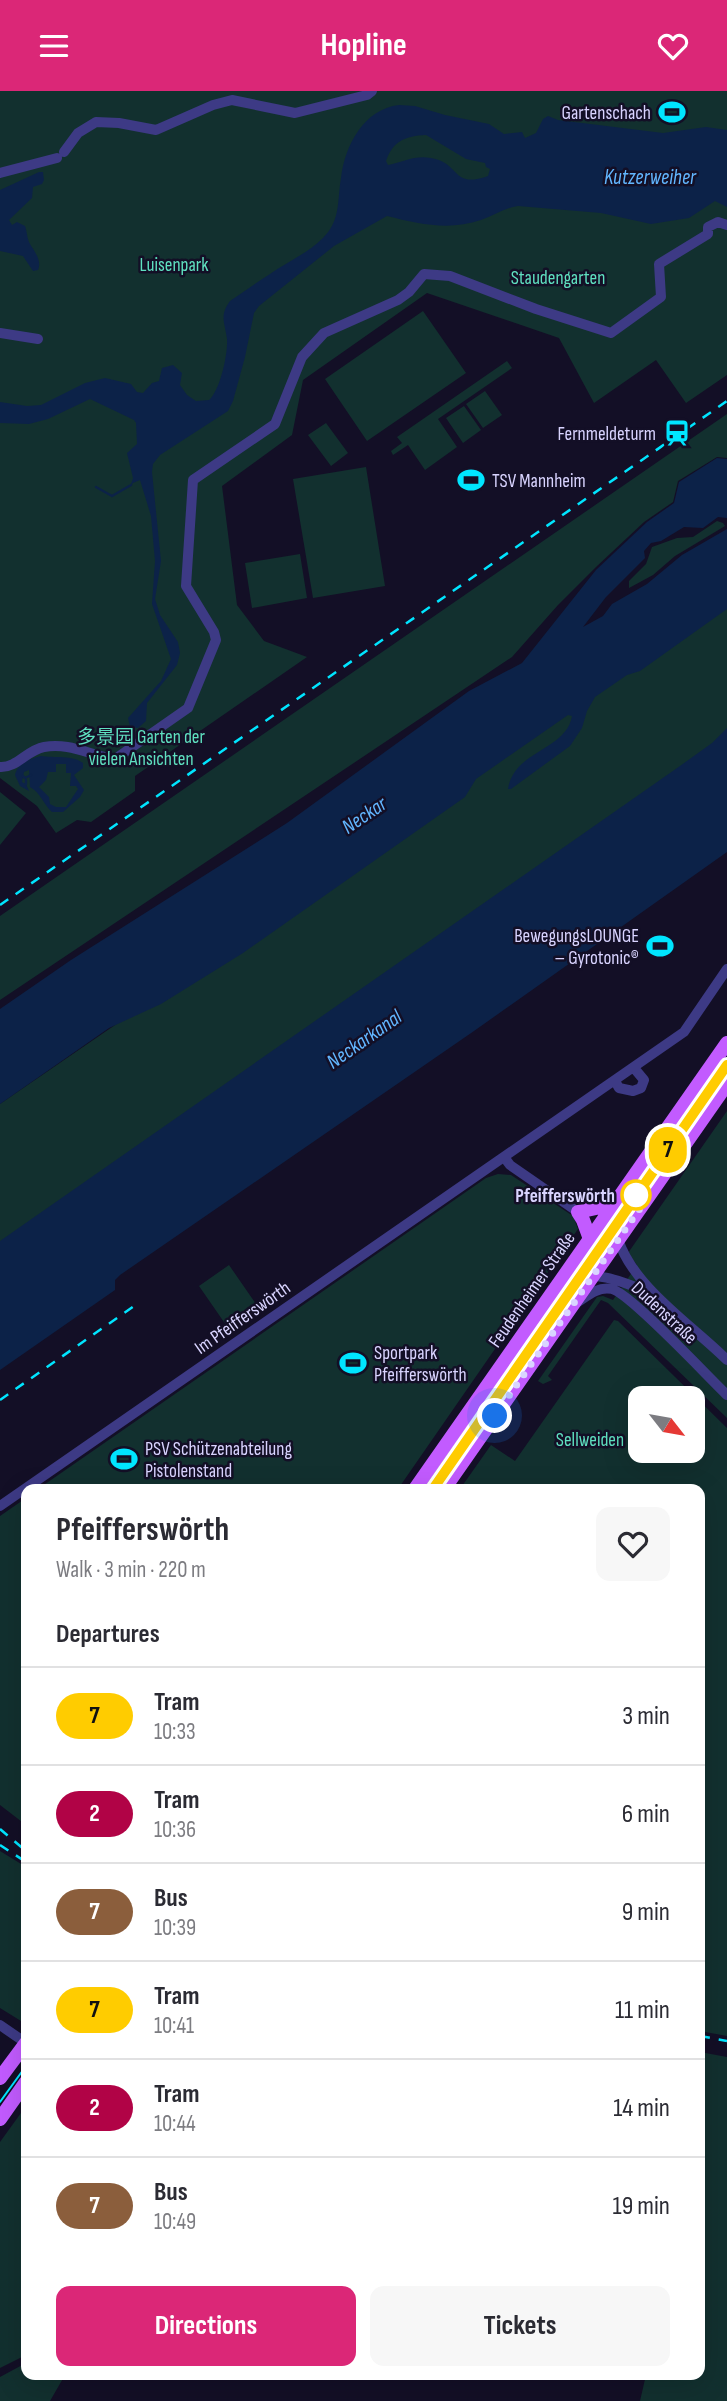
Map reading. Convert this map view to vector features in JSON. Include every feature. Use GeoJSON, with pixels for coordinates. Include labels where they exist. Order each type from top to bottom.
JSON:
{"type":"FeatureCollection","features":[{"type":"Feature","properties":{"kind":"main road","name":"Feudenheimer Straße"},"geometry":{"type":"LineString","coordinates":[[419,1484],[727,1043]]}},
{"type":"Feature","properties":{"kind":"main road"},"geometry":{"type":"LineString","coordinates":[[448,1484],[727,1084]]}},
{"type":"Feature","properties":{"kind":"main road"},"geometry":{"type":"LineString","coordinates":[[667,1129],[676,1131],[681,1136],[678,1154]]}},
{"type":"Feature","properties":{"kind":"main road"},"geometry":{"type":"LineString","coordinates":[[590,1240],[578,1212],[614,1205]]}},
{"type":"Feature","properties":{"kind":"main road"},"geometry":{"type":"LineString","coordinates":[[494,1377],[493,1396],[505,1402]]}},
{"type":"Feature","properties":{"kind":"main road"},"geometry":{"type":"LineString","coordinates":[[0,2078],[21,2050]]}},
{"type":"Feature","properties":{"kind":"main road"},"geometry":{"type":"LineString","coordinates":[[0,2119],[21,2089]]}},
{"type":"Feature","properties":{"kind":"street"},"geometry":{"type":"LineString","coordinates":[[0,173],[61,155],[78,133],[96,122],[156,130],[213,105],[232,100],[295,113],[367,95],[372,91]]}},
{"type":"Feature","properties":{"kind":"street"},"geometry":{"type":"LineString","coordinates":[[0,767],[9,767],[35,749],[52,746],[78,748],[115,759],[188,708],[216,640],[214,632],[186,586],[193,480],[275,424],[302,357],[324,333],[398,300],[409,292],[424,274],[450,275],[537,309],[611,333],[661,297],[659,264],[708,234],[709,227],[718,222],[727,225]]}},
{"type":"Feature","properties":{"kind":"street"},"geometry":{"type":"LineString","coordinates":[[0,333],[38,339]]}},
{"type":"Feature","properties":{"kind":"street","name":"Im Pfeifferswörth"},"geometry":{"type":"LineString","coordinates":[[32,1484],[684,1032],[727,969]]}},
{"type":"Feature","properties":{"kind":"street"},"geometry":{"type":"LineString","coordinates":[[615,1081],[619,1088],[634,1091],[641,1088],[644,1080],[634,1068]]}},
{"type":"Feature","properties":{"kind":"street"},"geometry":{"type":"LineString","coordinates":[[504,1157],[510,1165],[578,1212]]}},
{"type":"Feature","properties":{"kind":"street","name":"Dudenstraße"},"geometry":{"type":"LineString","coordinates":[[618,1239],[630,1266],[658,1297],[727,1360]]}},
{"type":"Feature","properties":{"kind":"street"},"geometry":{"type":"LineString","coordinates":[[561,1280],[594,1274]]}},
{"type":"Feature","properties":{"kind":"street","name":"Dudenstraße"},"geometry":{"type":"LineString","coordinates":[[594,1274],[617,1280],[658,1297]]}},
{"type":"Feature","properties":{"kind":"street","name":"Dudenstraße"},"geometry":{"type":"LineString","coordinates":[[570,1308],[596,1290],[614,1290],[632,1303],[727,1395]]}},
{"type":"Feature","properties":{"kind":"street","name":"Im Pfeifferswörth"},"geometry":{"type":"LineString","coordinates":[[0,1506],[21,1491]]}},
{"type":"Feature","properties":{"kind":"street"},"geometry":{"type":"LineString","coordinates":[[0,2025],[21,2043]]}},
{"type":"Feature","properties":{"kind":"green space","name":"Luisenpark"},"geometry":{"type":"Polygon","coordinates":[[[0,91],[727,91],[727,375],[686,403],[656,360],[594,403],[559,338],[427,293],[303,380],[292,435],[222,486],[237,605],[264,641],[307,657],[135,776],[135,791],[91,822],[77,820],[56,833],[37,806],[0,778],[0,91]]]}},
{"type":"Feature","properties":{"kind":"green space"},"geometry":{"type":"Polygon","coordinates":[[[423,311],[466,373],[367,441],[325,379],[423,311]]]}},
{"type":"Feature","properties":{"kind":"green space"},"geometry":{"type":"Polygon","coordinates":[[[507,361],[512,368],[438,419],[457,447],[425,470],[408,445],[393,455],[391,451],[402,443],[397,437],[507,361]]]}},
{"type":"Feature","properties":{"kind":"green space"},"geometry":{"type":"Polygon","coordinates":[[[485,391],[502,415],[483,428],[466,404],[485,391]]]}},
{"type":"Feature","properties":{"kind":"green space"},"geometry":{"type":"Polygon","coordinates":[[[464,406],[481,430],[463,443],[446,418],[464,406]]]}},
{"type":"Feature","properties":{"kind":"green space"},"geometry":{"type":"Polygon","coordinates":[[[727,414],[727,458],[717,457],[678,481],[673,502],[644,522],[596,567],[512,657],[0,1000],[0,916],[727,414]]]}},
{"type":"Feature","properties":{"kind":"green space"},"geometry":{"type":"Polygon","coordinates":[[[326,423],[348,453],[331,466],[308,435],[326,423]]]}},
{"type":"Feature","properties":{"kind":"green space"},"geometry":{"type":"Polygon","coordinates":[[[366,467],[385,586],[313,598],[293,479],[366,467]]]}},
{"type":"Feature","properties":{"kind":"green space"},"geometry":{"type":"Polygon","coordinates":[[[717,521],[725,526],[675,556],[653,575],[629,588],[629,581],[646,564],[652,547],[677,538],[693,537],[717,521]]]}},
{"type":"Feature","properties":{"kind":"green space"},"geometry":{"type":"Polygon","coordinates":[[[300,554],[307,598],[252,608],[245,563],[300,554]]]}},
{"type":"Feature","properties":{"kind":"green space"},"geometry":{"type":"Polygon","coordinates":[[[727,605],[727,731],[719,740],[0,1243],[0,1104],[727,605]]]}},
{"type":"Feature","properties":{"kind":"green space"},"geometry":{"type":"Polygon","coordinates":[[[0,792],[26,813],[0,845],[0,792]]]}},
{"type":"Feature","properties":{"kind":"green space"},"geometry":{"type":"Polygon","coordinates":[[[727,1111],[727,1418],[705,1397],[705,1386],[694,1386],[608,1303],[601,1300],[548,1376],[552,1380],[543,1384],[538,1381],[597,1297],[613,1300],[637,1265],[628,1253],[727,1111]]]}},
{"type":"Feature","properties":{"kind":"green space","name":"Sportpark Pfeifferswörth"},"geometry":{"type":"Polygon","coordinates":[[[498,1174],[511,1175],[573,1216],[578,1229],[401,1484],[45,1484],[486,1178],[498,1174]]]}},
{"type":"Feature","properties":{"kind":"green space"},"geometry":{"type":"Polygon","coordinates":[[[229,1265],[256,1304],[226,1325],[199,1286],[229,1265]]]}},
{"type":"Feature","properties":{"kind":"green space"},"geometry":{"type":"Polygon","coordinates":[[[584,1279],[504,1395],[500,1396],[496,1389],[554,1298],[568,1286],[584,1279]]]}},
{"type":"Feature","properties":{"kind":"green space","name":"Sellweiden"},"geometry":{"type":"Polygon","coordinates":[[[614,1320],[684,1386],[628,1386],[628,1463],[705,1463],[705,1406],[727,1428],[727,2036],[705,2032],[705,1484],[464,1484],[491,1445],[515,1461],[614,1320]]]}},
{"type":"Feature","properties":{"kind":"green space"},"geometry":{"type":"Polygon","coordinates":[[[486,1397],[496,1407],[442,1484],[425,1484],[486,1397]]]}},
{"type":"Feature","properties":{"kind":"green space"},"geometry":{"type":"Polygon","coordinates":[[[21,1501],[21,1821],[0,1805],[0,1516],[21,1501]]]}},
{"type":"Feature","properties":{"kind":"green space"},"geometry":{"type":"Polygon","coordinates":[[[0,1851],[21,1864],[21,2021],[0,2008],[0,1851]]]}},
{"type":"Feature","properties":{"kind":"green space"},"geometry":{"type":"Polygon","coordinates":[[[705,2053],[727,2057],[727,2401],[640,2401],[645,2380],[705,2380],[705,2053]]]}},
{"type":"Feature","properties":{"kind":"green space"},"geometry":{"type":"Polygon","coordinates":[[[21,2113],[21,2358],[0,2368],[0,2142],[21,2113]]]}},
{"type":"Feature","properties":{"kind":"green space"},"geometry":{"type":"Polygon","coordinates":[[[21,2366],[21,2380],[62,2380],[50,2401],[0,2401],[0,2377],[21,2366]]]}},
{"type":"Feature","properties":{"kind":"water","name":"Kutzerweiher"},"geometry":{"type":"Polygon","coordinates":[[[399,105],[415,106],[489,124],[504,134],[522,132],[525,138],[536,133],[543,119],[548,116],[558,120],[663,133],[706,127],[727,130],[727,207],[715,201],[689,218],[651,224],[601,213],[518,206],[481,220],[446,226],[387,216],[334,246],[259,306],[254,313],[245,357],[228,411],[160,455],[153,464],[161,561],[155,599],[160,615],[178,642],[180,653],[177,665],[147,703],[146,721],[138,728],[130,727],[128,718],[161,681],[171,659],[152,604],[155,561],[151,516],[140,480],[130,487],[133,478],[127,453],[137,444],[136,423],[90,399],[48,419],[29,424],[0,423],[0,402],[41,405],[85,383],[105,378],[131,384],[137,392],[143,393],[152,383],[159,381],[162,368],[173,365],[182,373],[180,385],[187,395],[196,401],[209,400],[217,389],[225,363],[227,339],[224,315],[230,301],[311,248],[329,231],[336,217],[343,166],[352,141],[366,121],[387,108],[399,105]],[[426,135],[412,137],[396,144],[386,161],[388,165],[425,157],[441,161],[468,179],[488,176],[490,169],[485,163],[466,159],[426,135]]]}},
{"type":"Feature","properties":{"kind":"water"},"geometry":{"type":"Polygon","coordinates":[[[43,172],[42,184],[33,187],[32,198],[9,220],[12,225],[17,222],[25,226],[39,263],[38,270],[33,271],[23,256],[0,251],[0,190],[43,172]]]}},
{"type":"Feature","properties":{"kind":"water","name":"Neckar"},"geometry":{"type":"Polygon","coordinates":[[[717,458],[727,459],[727,518],[718,517],[703,528],[684,527],[661,541],[651,543],[644,551],[645,558],[606,597],[583,627],[603,616],[612,604],[647,584],[682,555],[727,529],[727,609],[640,671],[627,675],[595,697],[582,728],[570,746],[511,789],[508,789],[512,776],[520,766],[560,737],[568,728],[572,716],[568,715],[476,779],[465,797],[243,953],[161,1004],[109,1028],[0,1104],[0,1009],[71,960],[287,823],[469,691],[522,663],[596,570],[647,522],[674,503],[679,482],[717,458]]]}},
{"type":"Feature","properties":{"kind":"water","name":"Neckarkanal"},"geometry":{"type":"Polygon","coordinates":[[[727,728],[727,852],[474,1031],[120,1275],[115,1280],[115,1290],[0,1370],[0,1241],[680,766],[712,743],[727,728]]]}},
{"type":"Feature","properties":{"kind":"water"},"geometry":{"type":"Polygon","coordinates":[[[41,756],[69,758],[83,763],[83,768],[74,775],[84,790],[63,812],[52,812],[30,787],[29,770],[24,772],[22,782],[29,791],[20,786],[15,775],[25,762],[41,756]],[[56,764],[56,772],[48,772],[46,780],[39,787],[49,797],[50,804],[56,807],[66,807],[78,789],[76,786],[70,786],[71,773],[66,773],[66,764],[56,764]]]}},
{"type":"Feature","properties":{"kind":"waterway"},"geometry":{"type":"LineString","coordinates":[[96,487],[112,496],[131,485]]}},
{"type":"Feature","properties":{"kind":"waterway"},"geometry":{"type":"LineString","coordinates":[[23,776],[25,778],[31,775]]}},
{"type":"Feature","properties":{"kind":"tram line"},"geometry":{"type":"LineString","coordinates":[[431,1484],[727,1059]]}},
{"type":"Feature","properties":{"kind":"tram line","name":"7"},"geometry":{"type":"LineString","coordinates":[[436,1484],[727,1065]]}},
{"type":"Feature","properties":{"kind":"tram line"},"geometry":{"type":"LineString","coordinates":[[0,2102],[21,2073]]}},
{"type":"Feature","properties":{"kind":"railway"},"geometry":{"type":"LineString","coordinates":[[0,905],[727,401]]}},
{"type":"Feature","properties":{"kind":"railway"},"geometry":{"type":"LineString","coordinates":[[0,1400],[137,1304]]}},
{"type":"Feature","properties":{"kind":"railway"},"geometry":{"type":"LineString","coordinates":[[0,1829],[21,1847]]}},
{"type":"Feature","properties":{"kind":"railway"},"geometry":{"type":"LineString","coordinates":[[0,1845],[21,1859]]}},
{"type":"Feature","properties":{"kind":"railway"},"geometry":{"type":"LineString","coordinates":[[705,2037],[727,2041]]}},
{"type":"Feature","properties":{"kind":"place","name":"Gartenschach"},"geometry":{"type":"Point","coordinates":[672,112]}},
{"type":"Feature","properties":{"kind":"place","name":"Fernmeldeturm"},"geometry":{"type":"Point","coordinates":[677,433]}},
{"type":"Feature","properties":{"kind":"place","name":"TSV Mannheim"},"geometry":{"type":"Point","coordinates":[471,480]}},
{"type":"Feature","properties":{"kind":"place","name":"BewegungsLOUNGE – Gyrotonic®"},"geometry":{"type":"Point","coordinates":[660,946]}},
{"type":"Feature","properties":{"kind":"place","name":"Pfeifferswörth"},"geometry":{"type":"Point","coordinates":[636,1195]}},
{"type":"Feature","properties":{"kind":"place","name":"Sportpark Pfeifferswörth"},"geometry":{"type":"Point","coordinates":[353,1363]}},
{"type":"Feature","properties":{"kind":"place","name":"PSV Schützenabteilung Pistolenstand"},"geometry":{"type":"Point","coordinates":[124,1459]}},
{"type":"Feature","properties":{"kind":"route"},"geometry":{"type":"LineString","coordinates":[[495,1416],[641,1207],[636,1195]]}},
{"type":"Feature","properties":{"kind":"park label","name":"Staudengarten"},"geometry":{"type":"Point","coordinates":[558,277]}},
{"type":"Feature","properties":{"kind":"park label","name":"多景园 Garten der vielen Ansichten"},"geometry":{"type":"Point","coordinates":[141,747]}}]}
